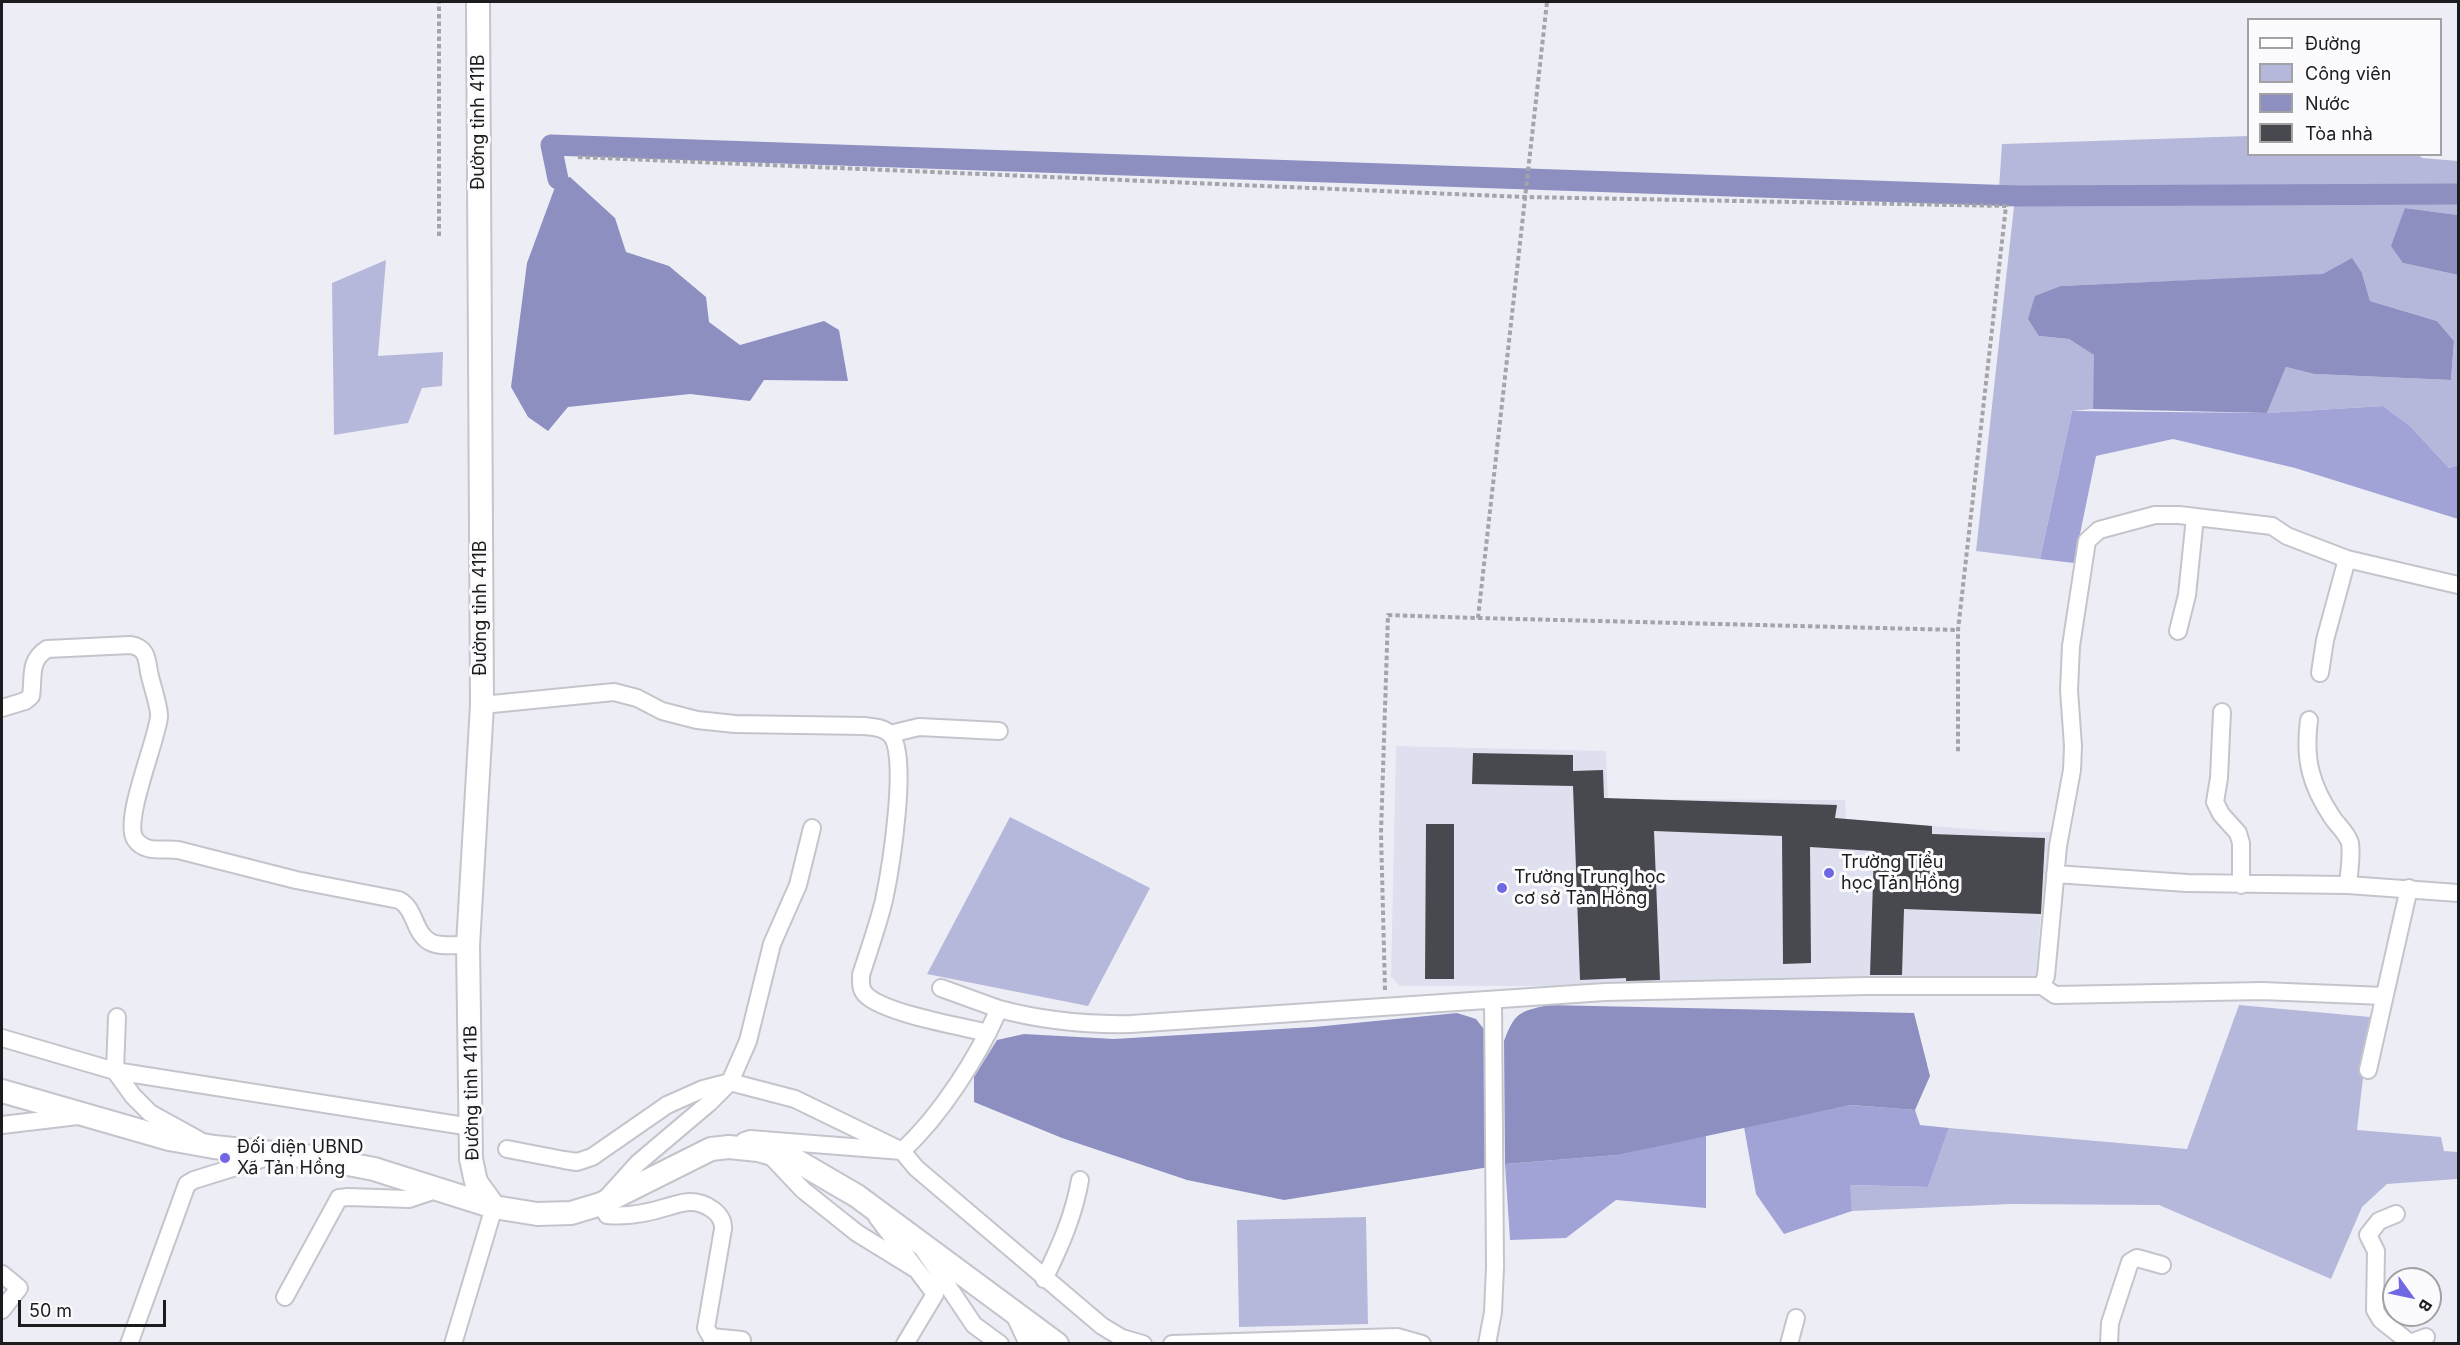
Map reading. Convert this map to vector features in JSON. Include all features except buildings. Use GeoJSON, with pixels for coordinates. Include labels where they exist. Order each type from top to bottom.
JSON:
{"type":"FeatureCollection","features":[{"type":"Feature","properties":{"kind":"main road","name":"Đường tỉnh 411B"},"geometry":{"type":"LineString","coordinates":[[478,2],[482,705],[468,945],[471,1159],[476,1182],[494,1207]]}},
{"type":"Feature","properties":{"kind":"main road"},"geometry":{"type":"LineString","coordinates":[[2,1091],[170,1139],[214,1147],[312,1156],[374,1169],[494,1207],[537,1214],[571,1213],[601,1204],[711,1149],[729,1147],[769,1154],[797,1161],[865,1202],[1013,1311],[1046,1342]]}},
{"type":"Feature","properties":{"kind":"street"},"geometry":{"type":"LineString","coordinates":[[2042,986],[2046,976],[2058,846],[2072,770],[2073,746],[2069,690],[2071,656],[2087,541],[2099,530],[2156,515],[2272,526],[2287,536],[2347,559],[2458,585]]}},
{"type":"Feature","properties":{"kind":"street"},"geometry":{"type":"LineString","coordinates":[[2178,631],[2187,595],[2195,517]]}},
{"type":"Feature","properties":{"kind":"street"},"geometry":{"type":"LineString","coordinates":[[2320,673],[2325,640],[2347,559]]}},
{"type":"Feature","properties":{"kind":"street"},"geometry":{"type":"LineString","coordinates":[[2,708],[29,699],[32,692],[33,665],[41,653],[47,650],[130,645],[139,647],[146,655],[154,699],[159,711],[133,815],[134,835],[140,844],[152,850],[165,848],[178,850],[296,880],[399,900],[409,906],[418,928],[428,941],[468,945]]}},
{"type":"Feature","properties":{"kind":"street"},"geometry":{"type":"LineString","coordinates":[[482,705],[614,692],[637,698],[662,711],[697,720],[735,724],[864,726],[883,729],[895,742],[898,756],[897,816],[884,902],[861,975],[861,987],[866,995],[877,1002],[904,1012],[988,1033]]}},
{"type":"Feature","properties":{"kind":"street"},"geometry":{"type":"LineString","coordinates":[[2222,712],[2219,778],[2215,802],[2221,814],[2238,833],[2241,843],[2241,885]]}},
{"type":"Feature","properties":{"kind":"street"},"geometry":{"type":"LineString","coordinates":[[2309,720],[2306,743],[2308,769],[2331,815],[2347,836],[2350,846],[2348,885]]}},
{"type":"Feature","properties":{"kind":"street"},"geometry":{"type":"LineString","coordinates":[[890,734],[919,727],[999,731]]}},
{"type":"Feature","properties":{"kind":"street"},"geometry":{"type":"LineString","coordinates":[[742,1340],[711,1337],[706,1328],[723,1229],[723,1220],[719,1215],[704,1205],[690,1202],[617,1216],[607,1215],[601,1204],[638,1162],[709,1103],[730,1082],[748,1041],[772,944],[798,885],[812,828]]}},
{"type":"Feature","properties":{"kind":"street"},"geometry":{"type":"LineString","coordinates":[[2055,874],[2241,885],[2348,885],[2458,893]]}},
{"type":"Feature","properties":{"kind":"street"},"geometry":{"type":"LineString","coordinates":[[2368,1070],[2409,888]]}},
{"type":"Feature","properties":{"kind":"street"},"geometry":{"type":"LineString","coordinates":[[941,988],[999,1009],[1036,1019],[1103,1025],[1169,1023],[1605,992],[1865,986],[2042,986],[2055,995],[2262,991],[2384,996]]}},
{"type":"Feature","properties":{"kind":"street"},"geometry":{"type":"LineString","coordinates":[[1487,1344],[1493,1312],[1495,1267],[1493,1001]]}},
{"type":"Feature","properties":{"kind":"street"},"geometry":{"type":"LineString","coordinates":[[729,1147],[750,1139],[902,1151],[917,1137],[950,1094],[988,1033],[999,1009]]}},
{"type":"Feature","properties":{"kind":"street"},"geometry":{"type":"LineString","coordinates":[[117,1017],[115,1071],[133,1096],[150,1113],[214,1147]]}},
{"type":"Feature","properties":{"kind":"street"},"geometry":{"type":"LineString","coordinates":[[2,1038],[115,1071],[471,1127]]}},
{"type":"Feature","properties":{"kind":"street"},"geometry":{"type":"LineString","coordinates":[[507,1149],[564,1161],[577,1162],[592,1158],[667,1105],[703,1089],[730,1082],[795,1100],[902,1151],[916,1168],[1044,1279],[1108,1330],[1122,1338],[1143,1344]]}},
{"type":"Feature","properties":{"kind":"street"},"geometry":{"type":"LineString","coordinates":[[2,1125],[85,1115]]}},
{"type":"Feature","properties":{"kind":"street"},"geometry":{"type":"LineString","coordinates":[[129,1344],[187,1184],[281,1153]]}},
{"type":"Feature","properties":{"kind":"street"},"geometry":{"type":"LineString","coordinates":[[769,1154],[803,1190],[857,1233],[917,1270]]}},
{"type":"Feature","properties":{"kind":"street"},"geometry":{"type":"LineString","coordinates":[[1044,1279],[1062,1243],[1077,1199],[1080,1180]]}},
{"type":"Feature","properties":{"kind":"street"},"geometry":{"type":"LineString","coordinates":[[285,1298],[339,1198],[409,1199],[439,1189]]}},
{"type":"Feature","properties":{"kind":"street"},"geometry":{"type":"LineString","coordinates":[[865,1202],[935,1294],[905,1344]]}},
{"type":"Feature","properties":{"kind":"street"},"geometry":{"type":"LineString","coordinates":[[453,1344],[494,1207]]}},
{"type":"Feature","properties":{"kind":"street"},"geometry":{"type":"LineString","coordinates":[[2396,1214],[2379,1221],[2368,1235],[2376,1251],[2375,1310],[2380,1320],[2410,1343],[2426,1337]]}},
{"type":"Feature","properties":{"kind":"street"},"geometry":{"type":"LineString","coordinates":[[916,1239],[974,1325],[1000,1344]]}},
{"type":"Feature","properties":{"kind":"street"},"geometry":{"type":"LineString","coordinates":[[2109,1344],[2110,1323],[2130,1262],[2141,1258],[2162,1265]]}},
{"type":"Feature","properties":{"kind":"street"},"geometry":{"type":"LineString","coordinates":[[2,1274],[19,1288],[2,1310]]}},
{"type":"Feature","properties":{"kind":"street"},"geometry":{"type":"LineString","coordinates":[[1789,1344],[1796,1318]]}},
{"type":"Feature","properties":{"kind":"street"},"geometry":{"type":"LineString","coordinates":[[1172,1344],[1397,1337],[1422,1344]]}},
{"type":"Feature","properties":{"kind":"path"},"geometry":{"type":"LineString","coordinates":[[439,2],[439,236]]}},
{"type":"Feature","properties":{"kind":"path"},"geometry":{"type":"LineString","coordinates":[[1478,618],[1547,2]]}},
{"type":"Feature","properties":{"kind":"path"},"geometry":{"type":"LineString","coordinates":[[578,157],[1524,197],[2006,206],[1958,630],[1958,753]]}},
{"type":"Feature","properties":{"kind":"path"},"geometry":{"type":"LineString","coordinates":[[1386,1006],[1381,833],[1388,615],[1958,630]]}},
{"type":"Feature","properties":{"kind":"shaded area"},"geometry":{"type":"Polygon","coordinates":[[[2383,406],[2410,426],[2449,468],[2458,465],[2458,519],[2295,468],[2173,439],[2096,456],[2074,563],[2040,559],[2072,411],[2267,413],[2383,406]]]}},
{"type":"Feature","properties":{"kind":"shaded area"},"geometry":{"type":"Polygon","coordinates":[[[1396,746],[1606,751],[1608,799],[1845,800],[1846,819],[2009,832],[2052,832],[2041,913],[2036,978],[1615,986],[1400,986],[1391,977],[1396,746]]]}},
{"type":"Feature","properties":{"kind":"shaded area"},"geometry":{"type":"Polygon","coordinates":[[[1851,1105],[1915,1110],[1920,1125],[1949,1128],[1928,1187],[1850,1185],[1852,1211],[1784,1234],[1756,1194],[1744,1127],[1851,1105]]]}},
{"type":"Feature","properties":{"kind":"shaded area"},"geometry":{"type":"Polygon","coordinates":[[[1706,1135],[1706,1208],[1616,1200],[1566,1238],[1510,1240],[1505,1164],[1618,1155],[1706,1135]]]}},
{"type":"Feature","properties":{"kind":"green space"},"geometry":{"type":"Polygon","coordinates":[[[2247,136],[2247,156],[2420,156],[2458,161],[2458,215],[2405,208],[2403,263],[2458,275],[2458,465],[2449,468],[2410,426],[2383,406],[2267,413],[2286,367],[2314,374],[2451,380],[2454,341],[2437,321],[2370,301],[2362,273],[2061,286],[2039,336],[2069,339],[2095,355],[2093,409],[2072,411],[2040,559],[1976,551],[2016,188],[1999,188],[2002,144],[2247,136]]]}},
{"type":"Feature","properties":{"kind":"green space"},"geometry":{"type":"Polygon","coordinates":[[[386,260],[378,356],[443,352],[442,386],[422,388],[408,423],[334,435],[332,283],[386,260]]]}},
{"type":"Feature","properties":{"kind":"green space"},"geometry":{"type":"Polygon","coordinates":[[[1010,817],[1150,888],[1088,1006],[927,974],[1010,817]]]}},
{"type":"Feature","properties":{"kind":"green space"},"geometry":{"type":"Polygon","coordinates":[[[2239,1005],[2370,1017],[2357,1130],[2441,1137],[2444,1151],[2458,1152],[2457,1179],[2387,1184],[2362,1207],[2331,1279],[2159,1205],[2011,1204],[1852,1211],[1849,1185],[1928,1187],[1949,1128],[2187,1149],[2239,1005]]]}},
{"type":"Feature","properties":{"kind":"green space"},"geometry":{"type":"Polygon","coordinates":[[[1366,1217],[1368,1324],[1239,1327],[1237,1220],[1366,1217]]]}},
{"type":"Feature","properties":{"kind":"water"},"geometry":{"type":"Polygon","coordinates":[[[570,177],[615,218],[626,252],[669,266],[706,297],[709,322],[740,345],[824,321],[839,330],[848,381],[764,380],[750,401],[690,394],[568,407],[548,431],[528,417],[511,387],[527,263],[558,179],[570,177]]]}},
{"type":"Feature","properties":{"kind":"water"},"geometry":{"type":"Polygon","coordinates":[[[2405,208],[2458,215],[2458,275],[2403,263],[2391,246],[2405,208]]]}},
{"type":"Feature","properties":{"kind":"water"},"geometry":{"type":"Polygon","coordinates":[[[2352,258],[2362,273],[2370,301],[2437,321],[2454,341],[2451,380],[2314,374],[2286,367],[2267,413],[2093,409],[2094,355],[2069,339],[2039,336],[2028,319],[2035,296],[2061,286],[2323,274],[2352,258]]]}},
{"type":"Feature","properties":{"kind":"water"},"geometry":{"type":"Polygon","coordinates":[[[1548,1005],[1914,1013],[1930,1076],[1915,1110],[1851,1105],[1618,1155],[1505,1164],[1504,1041],[1511,1024],[1519,1015],[1548,1005]]]}},
{"type":"Feature","properties":{"kind":"water"},"geometry":{"type":"Polygon","coordinates":[[[1457,1013],[1476,1019],[1487,1033],[1489,1167],[1284,1200],[1187,1180],[1062,1138],[974,1102],[974,1077],[997,1040],[1024,1034],[1114,1039],[1314,1027],[1457,1013]]]}},
{"type":"Feature","properties":{"kind":"waterway"},"geometry":{"type":"LineString","coordinates":[[558,179],[551,145],[2017,196],[2458,194]]}},
{"type":"Feature","properties":{"kind":"place","name":"Trường Tiểu học Tản Hồng"},"geometry":{"type":"Point","coordinates":[1829,873]}},
{"type":"Feature","properties":{"kind":"place","name":"Trường Trung học cơ sở Tản Hồng"},"geometry":{"type":"Point","coordinates":[1502,888]}},
{"type":"Feature","properties":{"kind":"place","name":"Đối diện UBND Xã Tản Hồng"},"geometry":{"type":"Point","coordinates":[225,1158]}}]}
